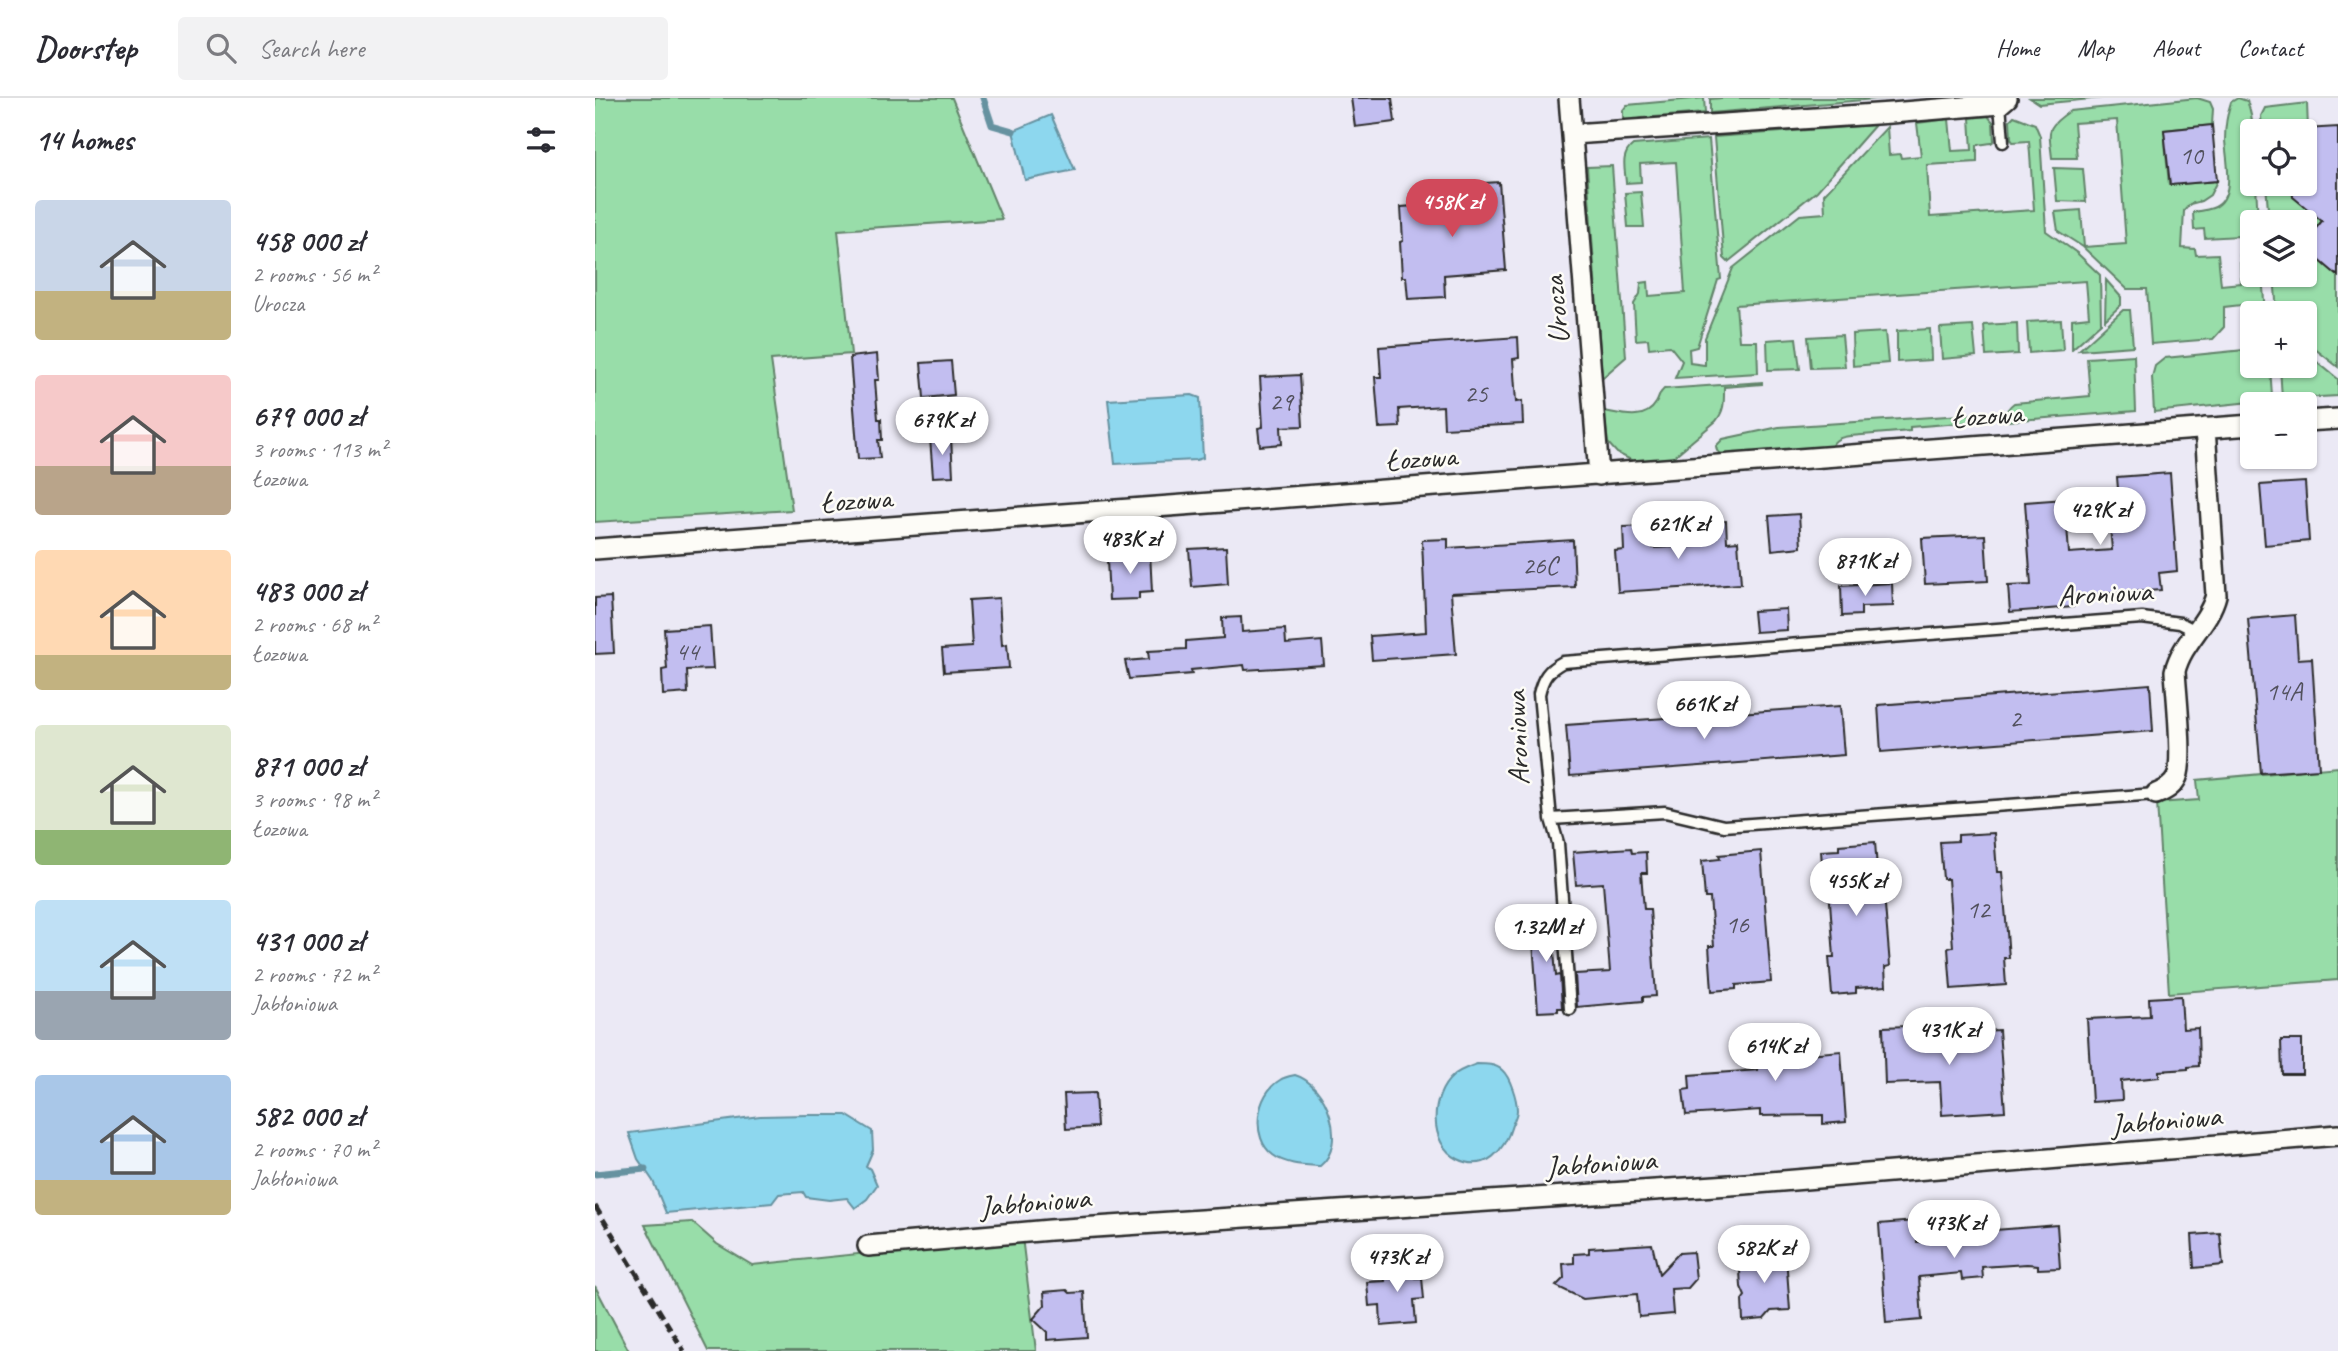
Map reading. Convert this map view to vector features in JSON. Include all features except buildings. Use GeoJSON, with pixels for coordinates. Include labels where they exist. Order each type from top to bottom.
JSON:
{"type":"FeatureCollection","features":[{"type":"Feature","properties":{"kind":"street","name":"Urocza"},"geometry":{"type":"LineString","coordinates":[[1569,98],[1599,475]]}},
{"type":"Feature","properties":{"kind":"street"},"geometry":{"type":"LineString","coordinates":[[1572,134],[1891,113],[2004,100]]}},
{"type":"Feature","properties":{"kind":"street"},"geometry":{"type":"LineString","coordinates":[[2317,420],[2338,419]]}},
{"type":"Feature","properties":{"kind":"street","name":"Łozowa"},"geometry":{"type":"LineString","coordinates":[[595,549],[2240,426]]}},
{"type":"Feature","properties":{"kind":"street"},"geometry":{"type":"LineString","coordinates":[[2196,631],[2211,609],[2216,595],[2205,428]]}},
{"type":"Feature","properties":{"kind":"street","name":"Aroniowa"},"geometry":{"type":"LineString","coordinates":[[2156,794],[2166,790],[2178,775],[2180,766],[2175,671],[2178,659],[2196,631]]}},
{"type":"Feature","properties":{"kind":"street","name":"Jabłoniowa"},"geometry":{"type":"LineString","coordinates":[[868,1246],[1077,1228],[1745,1184],[2338,1135]]}},
{"type":"Feature","properties":{"kind":"lane"},"geometry":{"type":"LineString","coordinates":[[2003,142],[2004,100]]}},
{"type":"Feature","properties":{"kind":"lane","name":"Aroniowa"},"geometry":{"type":"LineString","coordinates":[[1570,1009],[1558,843],[1551,819],[1539,694],[1542,678],[1552,668],[1563,662],[2143,618],[2181,623],[2196,631]]}},
{"type":"Feature","properties":{"kind":"lane","name":"Aroniowa"},"geometry":{"type":"LineString","coordinates":[[1551,819],[1665,812],[1724,827],[2156,794]]}},
{"type":"Feature","properties":{"kind":"green space"},"geometry":{"type":"Polygon","coordinates":[[[595,98],[952,98],[1002,219],[838,230],[851,354],[771,360],[792,510],[595,522],[595,98]]]}},
{"type":"Feature","properties":{"kind":"green space"},"geometry":{"type":"Polygon","coordinates":[[[1704,98],[1705,113],[1642,118],[1623,123],[1623,110],[1627,105],[1704,98]]]}},
{"type":"Feature","properties":{"kind":"green space"},"geometry":{"type":"Polygon","coordinates":[[[1887,98],[1710,113],[1710,99],[1887,98]]]}},
{"type":"Feature","properties":{"kind":"green space"},"geometry":{"type":"Polygon","coordinates":[[[2030,98],[2102,98],[2039,104],[2030,98]]]}},
{"type":"Feature","properties":{"kind":"green space"},"geometry":{"type":"Polygon","coordinates":[[[2197,98],[2210,102],[2213,109],[2212,125],[2164,130],[2169,185],[2217,181],[2210,195],[2190,204],[2184,211],[2182,248],[2195,249],[2196,255],[2218,254],[2221,285],[2240,283],[2240,287],[2263,287],[2264,301],[2240,301],[2240,305],[2224,307],[2224,327],[2213,339],[2151,344],[2147,289],[2127,289],[2083,247],[2058,231],[2055,212],[2081,210],[2084,247],[2126,244],[2117,120],[2074,123],[2077,158],[2052,158],[2051,130],[2056,122],[2070,111],[2197,98]]]}},
{"type":"Feature","properties":{"kind":"green space"},"geometry":{"type":"Polygon","coordinates":[[[2238,98],[2247,101],[2251,119],[2240,119],[2240,196],[2257,196],[2257,210],[2240,210],[2240,260],[2239,236],[2205,238],[2204,229],[2194,230],[2193,212],[2215,207],[2226,195],[2228,177],[2225,135],[2231,102],[2238,98]]]}},
{"type":"Feature","properties":{"kind":"green space"},"geometry":{"type":"Polygon","coordinates":[[[2307,103],[2308,119],[2261,119],[2265,108],[2307,103]]]}},
{"type":"Feature","properties":{"kind":"green space"},"geometry":{"type":"Polygon","coordinates":[[[1988,116],[1993,122],[1994,141],[1977,145],[1977,162],[1927,165],[1930,217],[2034,210],[2029,141],[2013,142],[2010,120],[2014,116],[2035,124],[2040,136],[2046,231],[2077,253],[2100,275],[2101,323],[2072,349],[2072,319],[2089,317],[2086,281],[1736,305],[1739,341],[1757,341],[1758,373],[1675,378],[1682,361],[1670,346],[1649,348],[1648,339],[1636,340],[1634,304],[1640,294],[1641,283],[1648,282],[1649,296],[1685,293],[1676,162],[1640,164],[1641,182],[1626,183],[1625,158],[1633,145],[1709,139],[1721,279],[1718,280],[1697,347],[1689,349],[1690,363],[1705,365],[1705,338],[1733,268],[1800,215],[1825,213],[1824,194],[1887,127],[1889,155],[1900,154],[1901,158],[1921,156],[1917,123],[1949,119],[1952,151],[1972,150],[1970,118],[1988,116]]]}},
{"type":"Feature","properties":{"kind":"green space"},"geometry":{"type":"Polygon","coordinates":[[[1875,125],[1817,191],[1728,262],[1724,258],[1714,137],[1875,125]]]}},
{"type":"Feature","properties":{"kind":"green space"},"geometry":{"type":"Polygon","coordinates":[[[1612,166],[1626,357],[1602,378],[1587,167],[1612,166]]]}},
{"type":"Feature","properties":{"kind":"green space"},"geometry":{"type":"Polygon","coordinates":[[[2054,168],[2083,169],[2086,202],[2057,201],[2054,168]]]}},
{"type":"Feature","properties":{"kind":"green space"},"geometry":{"type":"Polygon","coordinates":[[[1641,192],[1644,227],[1628,227],[1625,193],[1641,192]]]}},
{"type":"Feature","properties":{"kind":"green space"},"geometry":{"type":"Polygon","coordinates":[[[2267,196],[2294,196],[2309,210],[2268,210],[2267,196]]]}},
{"type":"Feature","properties":{"kind":"green space"},"geometry":{"type":"Polygon","coordinates":[[[2317,257],[2338,274],[2338,367],[2317,350],[2317,301],[2276,301],[2275,287],[2317,287],[2317,257]]]}},
{"type":"Feature","properties":{"kind":"green space"},"geometry":{"type":"Polygon","coordinates":[[[2106,280],[2121,297],[2121,305],[2105,320],[2106,280]]]}},
{"type":"Feature","properties":{"kind":"green space"},"geometry":{"type":"Polygon","coordinates":[[[2123,310],[2130,310],[2133,346],[2079,350],[2123,310]]]}},
{"type":"Feature","properties":{"kind":"green space"},"geometry":{"type":"Polygon","coordinates":[[[2061,320],[2063,350],[2029,353],[2027,322],[2061,320]]]}},
{"type":"Feature","properties":{"kind":"green space"},"geometry":{"type":"Polygon","coordinates":[[[2017,323],[2018,354],[1986,356],[1984,325],[2017,323]]]}},
{"type":"Feature","properties":{"kind":"green space"},"geometry":{"type":"Polygon","coordinates":[[[1973,326],[1976,356],[1942,359],[1940,328],[1973,326]]]}},
{"type":"Feature","properties":{"kind":"green space"},"geometry":{"type":"Polygon","coordinates":[[[1930,329],[1931,360],[1897,362],[1897,331],[1930,329]]]}},
{"type":"Feature","properties":{"kind":"green space"},"geometry":{"type":"Polygon","coordinates":[[[1885,332],[1888,363],[1853,366],[1852,334],[1885,332]]]}},
{"type":"Feature","properties":{"kind":"green space"},"geometry":{"type":"Polygon","coordinates":[[[1842,335],[1845,367],[1811,368],[1808,337],[1842,335]]]}},
{"type":"Feature","properties":{"kind":"green space"},"geometry":{"type":"Polygon","coordinates":[[[1796,338],[1800,369],[1768,370],[1767,340],[1796,338]]]}},
{"type":"Feature","properties":{"kind":"green space"},"geometry":{"type":"Polygon","coordinates":[[[2240,350],[2240,378],[2271,378],[2272,392],[2240,392],[2240,403],[2154,412],[2152,377],[2155,366],[2165,358],[2240,350]]]}},
{"type":"Feature","properties":{"kind":"green space"},"geometry":{"type":"Polygon","coordinates":[[[2134,355],[2136,411],[2007,421],[2007,411],[2014,403],[2090,396],[2087,358],[2134,355]]]}},
{"type":"Feature","properties":{"kind":"green space"},"geometry":{"type":"Polygon","coordinates":[[[2317,362],[2338,379],[2338,396],[2317,397],[2317,392],[2282,392],[2281,378],[2317,378],[2317,362]]]}},
{"type":"Feature","properties":{"kind":"green space"},"geometry":{"type":"Polygon","coordinates":[[[1762,382],[1724,387],[1724,401],[1719,417],[1672,458],[1633,461],[1617,453],[1608,443],[1604,411],[1625,415],[1646,413],[1664,389],[1762,382]]]}},
{"type":"Feature","properties":{"kind":"green space"},"geometry":{"type":"Polygon","coordinates":[[[1978,414],[1984,416],[1985,421],[1910,427],[1910,431],[1847,436],[1836,440],[1831,447],[1723,455],[1717,451],[1716,446],[1723,439],[1779,427],[1978,414]]]}},
{"type":"Feature","properties":{"kind":"green space"},"geometry":{"type":"Polygon","coordinates":[[[2338,767],[2338,980],[2169,993],[2157,803],[2199,800],[2197,780],[2338,767]]]}},
{"type":"Feature","properties":{"kind":"green space"},"geometry":{"type":"Polygon","coordinates":[[[692,1222],[717,1244],[752,1265],[1022,1237],[1036,1351],[708,1351],[645,1225],[692,1222]]]}},
{"type":"Feature","properties":{"kind":"green space"},"geometry":{"type":"Polygon","coordinates":[[[595,1286],[629,1351],[595,1351],[595,1286]]]}},
{"type":"Feature","properties":{"kind":"water"},"geometry":{"type":"Polygon","coordinates":[[[1051,115],[1075,170],[1025,180],[1013,131],[1051,115]]]}},
{"type":"Feature","properties":{"kind":"water"},"geometry":{"type":"Polygon","coordinates":[[[1192,395],[1200,398],[1203,458],[1115,464],[1108,400],[1192,395]]]}},
{"type":"Feature","properties":{"kind":"water"},"geometry":{"type":"Polygon","coordinates":[[[1477,1064],[1493,1065],[1505,1073],[1513,1088],[1517,1110],[1505,1143],[1493,1157],[1486,1161],[1468,1163],[1448,1152],[1441,1143],[1437,1131],[1437,1107],[1445,1085],[1453,1076],[1477,1064]]]}},
{"type":"Feature","properties":{"kind":"water"},"geometry":{"type":"Polygon","coordinates":[[[1295,1075],[1316,1090],[1330,1116],[1332,1144],[1328,1156],[1320,1166],[1284,1161],[1273,1155],[1261,1138],[1259,1116],[1266,1095],[1280,1080],[1295,1075]]]}},
{"type":"Feature","properties":{"kind":"water"},"geometry":{"type":"Polygon","coordinates":[[[846,1115],[872,1131],[873,1150],[866,1166],[877,1185],[867,1199],[855,1208],[847,1198],[829,1200],[806,1197],[803,1192],[779,1194],[772,1203],[666,1213],[653,1181],[638,1159],[629,1133],[760,1116],[846,1115]]]}},
{"type":"Feature","properties":{"kind":"waterway"},"geometry":{"type":"LineString","coordinates":[[983,98],[992,125],[1013,131]]}},
{"type":"Feature","properties":{"kind":"waterway"},"geometry":{"type":"LineString","coordinates":[[595,1174],[645,1169]]}},
{"type":"Feature","properties":{"kind":"railway"},"geometry":{"type":"LineString","coordinates":[[595,1206],[684,1351]]}}]}
